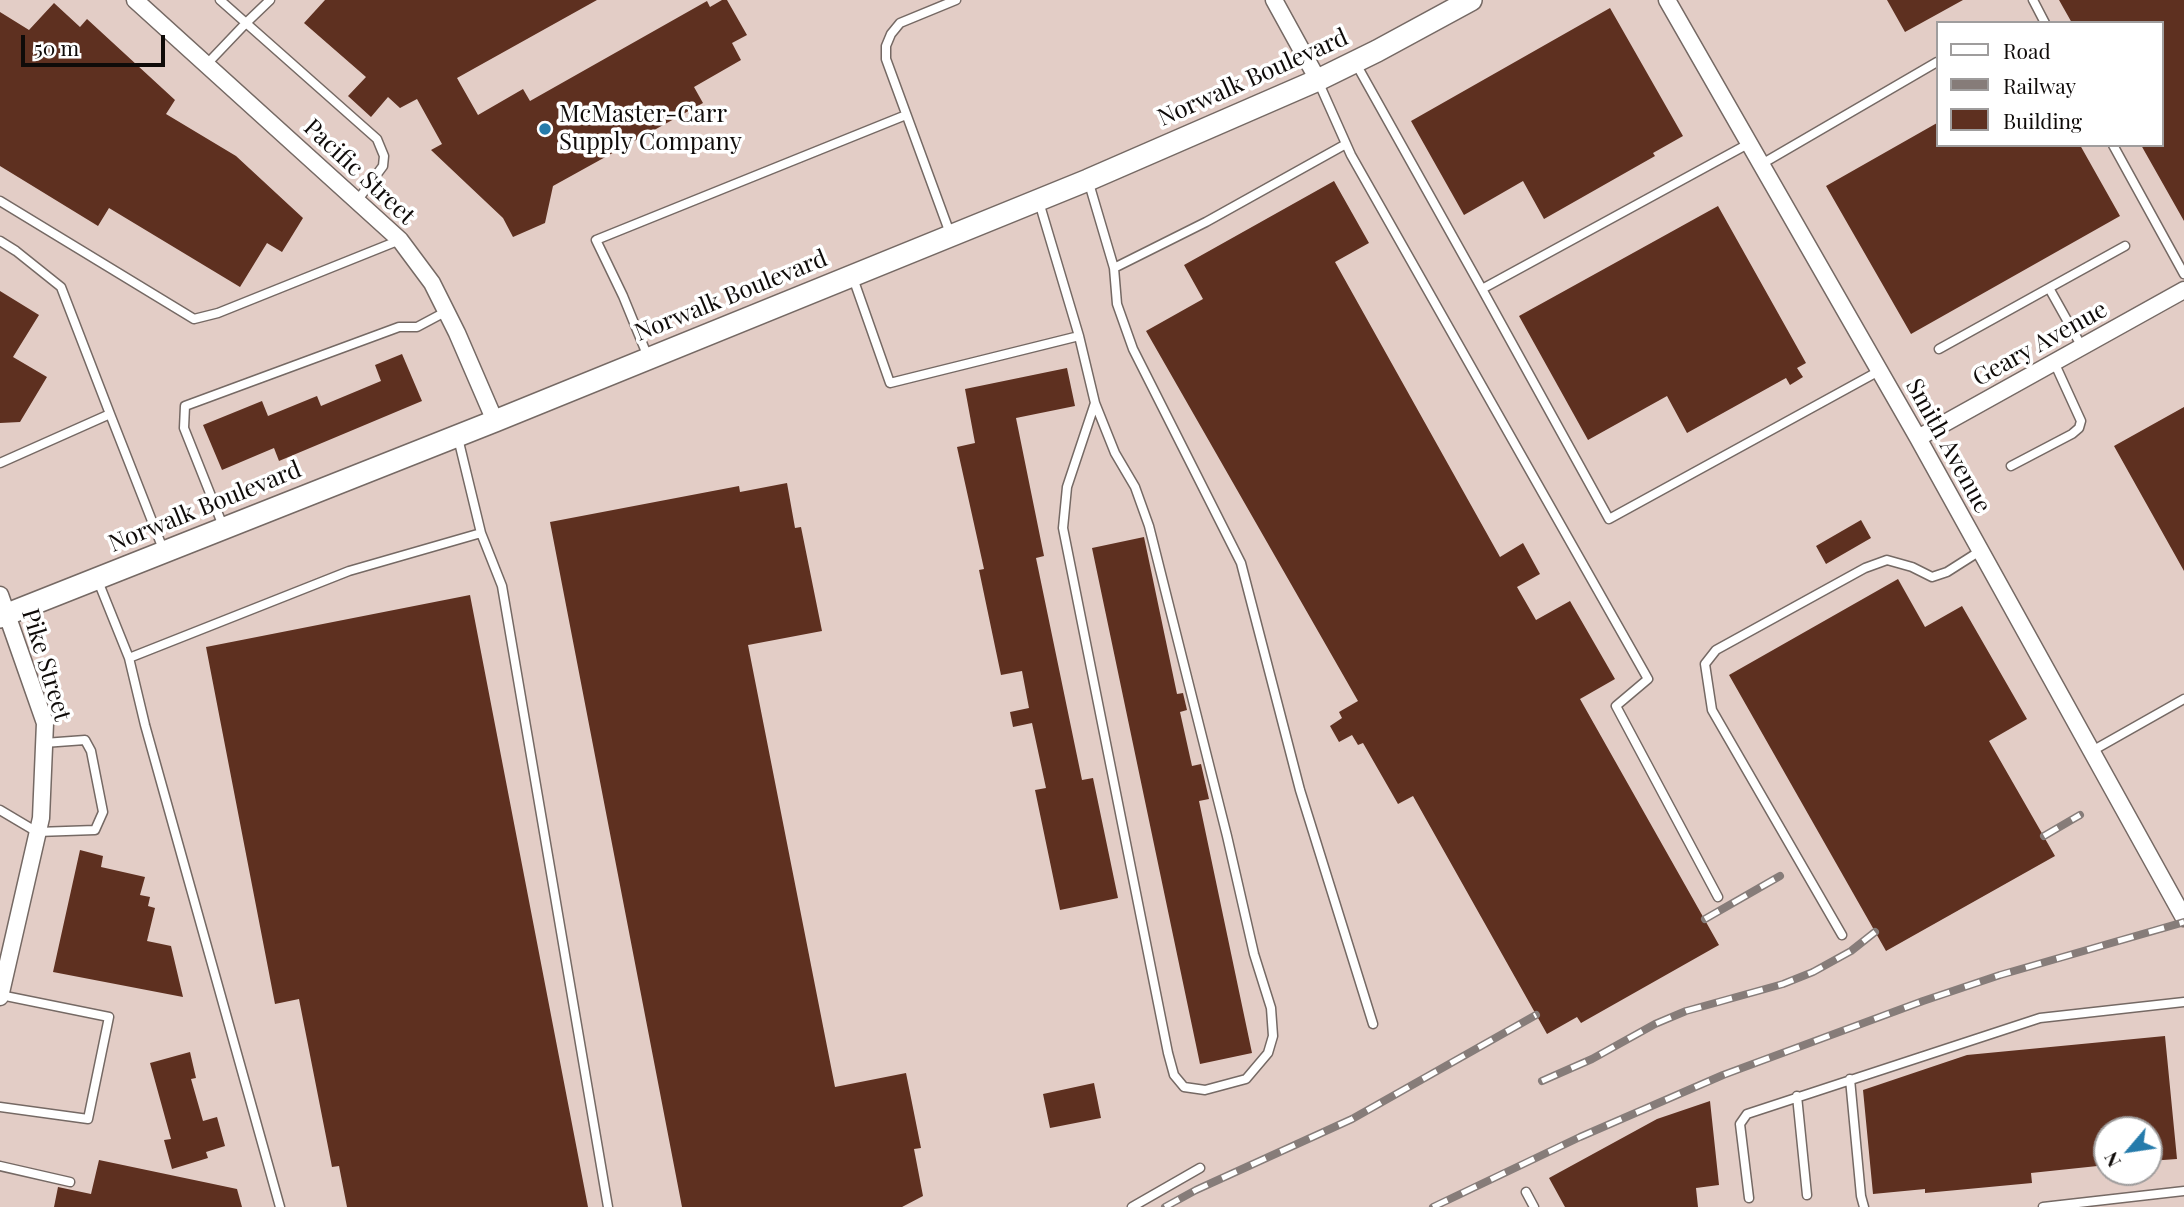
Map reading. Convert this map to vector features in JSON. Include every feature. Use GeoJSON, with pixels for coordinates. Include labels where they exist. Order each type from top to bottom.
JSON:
{"type":"FeatureCollection","features":[{"type":"Feature","properties":{"kind":"main road","name":"Norwalk Boulevard"},"geometry":{"type":"LineString","coordinates":[[2,609],[97,578],[164,552],[1088,180],[1318,80],[1471,0]]}},
{"type":"Feature","properties":{"kind":"street","name":"Pacific Street"},"geometry":{"type":"LineString","coordinates":[[135,0],[400,240],[432,283],[447,311],[495,421]]}},
{"type":"Feature","properties":{"kind":"street"},"geometry":{"type":"LineString","coordinates":[[1274,0],[1318,80]]}},
{"type":"Feature","properties":{"kind":"street","name":"Smith Avenue"},"geometry":{"type":"LineString","coordinates":[[1667,0],[1918,438],[2184,918]]}},
{"type":"Feature","properties":{"kind":"street","name":"Geary Avenue"},"geometry":{"type":"LineString","coordinates":[[1918,438],[2184,290]]}},
{"type":"Feature","properties":{"kind":"street","name":"Pike Street"},"geometry":{"type":"LineString","coordinates":[[0,996],[41,818],[45,723],[2,609]]}},
{"type":"Feature","properties":{"kind":"lane"},"geometry":{"type":"LineString","coordinates":[[220,0],[377,139],[384,156],[383,166],[357,201]]}},
{"type":"Feature","properties":{"kind":"lane"},"geometry":{"type":"LineString","coordinates":[[206,65],[270,0]]}},
{"type":"Feature","properties":{"kind":"lane"},"geometry":{"type":"LineString","coordinates":[[951,236],[886,59],[886,46],[900,23],[956,0]]}},
{"type":"Feature","properties":{"kind":"lane"},"geometry":{"type":"LineString","coordinates":[[2033,0],[2044,21]]}},
{"type":"Feature","properties":{"kind":"lane"},"geometry":{"type":"LineString","coordinates":[[1355,62],[1609,519],[1879,371]]}},
{"type":"Feature","properties":{"kind":"lane"},"geometry":{"type":"LineString","coordinates":[[1760,165],[1936,63]]}},
{"type":"Feature","properties":{"kind":"lane"},"geometry":{"type":"LineString","coordinates":[[1318,80],[1346,144],[1648,679],[1616,706],[1718,897]]}},
{"type":"Feature","properties":{"kind":"lane"},"geometry":{"type":"LineString","coordinates":[[649,358],[596,240],[906,115]]}},
{"type":"Feature","properties":{"kind":"lane"},"geometry":{"type":"LineString","coordinates":[[1114,268],[1206,222],[1346,144]]}},
{"type":"Feature","properties":{"kind":"lane"},"geometry":{"type":"LineString","coordinates":[[1482,289],[1748,144]]}},
{"type":"Feature","properties":{"kind":"lane"},"geometry":{"type":"LineString","coordinates":[[2114,147],[2184,274]]}},
{"type":"Feature","properties":{"kind":"lane"},"geometry":{"type":"LineString","coordinates":[[1088,180],[1114,268],[1117,304],[1133,349],[1241,563],[1300,790],[1373,1024]]}},
{"type":"Feature","properties":{"kind":"lane"},"geometry":{"type":"LineString","coordinates":[[1038,200],[1079,336],[1095,404],[1115,453],[1135,487],[1149,526],[1254,954],[1271,1008],[1273,1036],[1268,1053],[1246,1079],[1205,1090],[1184,1087],[1174,1075],[1168,1053],[1063,528],[1067,487],[1095,404]]}},
{"type":"Feature","properties":{"kind":"lane"},"geometry":{"type":"LineString","coordinates":[[0,201],[194,319],[218,313],[400,240]]}},
{"type":"Feature","properties":{"kind":"lane"},"geometry":{"type":"LineString","coordinates":[[0,241],[61,287],[164,552]]}},
{"type":"Feature","properties":{"kind":"lane"},"geometry":{"type":"LineString","coordinates":[[1939,349],[2125,246]]}},
{"type":"Feature","properties":{"kind":"lane"},"geometry":{"type":"LineString","coordinates":[[852,275],[890,383],[1079,336]]}},
{"type":"Feature","properties":{"kind":"lane"},"geometry":{"type":"LineString","coordinates":[[2049,288],[2082,346]]}},
{"type":"Feature","properties":{"kind":"lane"},"geometry":{"type":"LineString","coordinates":[[224,528],[184,428],[185,406],[399,327],[417,327],[447,311]]}},
{"type":"Feature","properties":{"kind":"lane"},"geometry":{"type":"LineString","coordinates":[[2011,466],[2073,434],[2079,428],[2081,421],[2054,362]]}},
{"type":"Feature","properties":{"kind":"lane"},"geometry":{"type":"LineString","coordinates":[[0,463],[110,414]]}},
{"type":"Feature","properties":{"kind":"lane"},"geometry":{"type":"LineString","coordinates":[[457,436],[481,533],[502,586],[608,1207]]}},
{"type":"Feature","properties":{"kind":"lane"},"geometry":{"type":"LineString","coordinates":[[129,658],[349,571],[481,533]]}},
{"type":"Feature","properties":{"kind":"lane"},"geometry":{"type":"LineString","coordinates":[[1842,934],[1712,710],[1705,664],[1716,650],[1865,568],[1886,560],[1912,567],[1932,577],[1947,572],[1980,551]]}},
{"type":"Feature","properties":{"kind":"lane"},"geometry":{"type":"LineString","coordinates":[[97,578],[129,658],[280,1207]]}},
{"type":"Feature","properties":{"kind":"lane"},"geometry":{"type":"LineString","coordinates":[[2092,751],[2184,699]]}},
{"type":"Feature","properties":{"kind":"lane"},"geometry":{"type":"LineString","coordinates":[[0,810],[37,832],[95,830],[103,812],[91,751],[85,740],[44,743]]}},
{"type":"Feature","properties":{"kind":"lane"},"geometry":{"type":"LineString","coordinates":[[0,996],[109,1017],[88,1119],[0,1107]]}},
{"type":"Feature","properties":{"kind":"lane"},"geometry":{"type":"LineString","coordinates":[[1749,1198],[1740,1124],[1742,1118],[1759,1108],[2040,1018],[2184,1002]]}},
{"type":"Feature","properties":{"kind":"lane"},"geometry":{"type":"LineString","coordinates":[[1850,1079],[1864,1207]]}},
{"type":"Feature","properties":{"kind":"lane"},"geometry":{"type":"LineString","coordinates":[[1797,1096],[1807,1195]]}},
{"type":"Feature","properties":{"kind":"lane"},"geometry":{"type":"LineString","coordinates":[[0,1166],[71,1182]]}},
{"type":"Feature","properties":{"kind":"lane"},"geometry":{"type":"LineString","coordinates":[[1132,1207],[1200,1168]]}},
{"type":"Feature","properties":{"kind":"lane"},"geometry":{"type":"LineString","coordinates":[[2043,1207],[2184,1191]]}},
{"type":"Feature","properties":{"kind":"lane"},"geometry":{"type":"LineString","coordinates":[[1526,1192],[1534,1207]]}},
{"type":"Feature","properties":{"kind":"shaded area"},"geometry":{"type":"Polygon","coordinates":[[[0,0],[2184,0],[2184,1207],[0,1207],[0,0]]]}},
{"type":"Feature","properties":{"kind":"building","name":"McMaster-Carr Supply Company"},"geometry":{"type":"Polygon","coordinates":[[[325,0],[597,0],[457,78],[478,115],[523,89],[530,101],[707,1],[710,7],[727,0],[747,35],[732,43],[741,60],[694,87],[703,103],[553,186],[545,223],[513,237],[503,218],[431,150],[442,144],[417,99],[400,108],[388,97],[371,117],[348,96],[366,77],[304,23],[325,0]]]}},
{"type":"Feature","properties":{"kind":"building"},"geometry":{"type":"Polygon","coordinates":[[[1887,0],[1963,0],[1905,32],[1887,0]]]}},
{"type":"Feature","properties":{"kind":"building"},"geometry":{"type":"Polygon","coordinates":[[[2059,0],[2184,0],[2184,221],[2142,147],[2163,147],[2163,21],[2071,21],[2059,0]]]}},
{"type":"Feature","properties":{"kind":"building"},"geometry":{"type":"Polygon","coordinates":[[[54,3],[80,27],[87,19],[175,100],[166,114],[236,156],[303,218],[282,252],[267,243],[240,287],[109,208],[98,226],[0,166],[0,12],[29,30],[54,3]]]}},
{"type":"Feature","properties":{"kind":"building"},"geometry":{"type":"Polygon","coordinates":[[[1610,8],[1683,136],[1653,153],[1655,156],[1544,219],[1523,181],[1464,215],[1411,121],[1610,8]]]}},
{"type":"Feature","properties":{"kind":"building"},"geometry":{"type":"Polygon","coordinates":[[[1936,124],[1936,147],[2081,147],[2120,216],[1911,334],[1826,186],[1936,124]]]}},
{"type":"Feature","properties":{"kind":"building"},"geometry":{"type":"Polygon","coordinates":[[[1334,181],[1369,243],[1335,262],[1500,557],[1523,543],[1540,574],[1517,587],[1536,620],[1570,601],[1615,679],[1580,699],[1719,945],[1581,1023],[1577,1017],[1547,1034],[1413,796],[1398,804],[1363,743],[1358,745],[1352,735],[1339,742],[1330,726],[1342,718],[1339,712],[1358,701],[1146,331],[1203,299],[1184,265],[1334,181]]]}},
{"type":"Feature","properties":{"kind":"building"},"geometry":{"type":"Polygon","coordinates":[[[1718,206],[1806,363],[1797,368],[1803,377],[1790,385],[1786,378],[1687,433],[1667,396],[1588,440],[1519,316],[1718,206]]]}},
{"type":"Feature","properties":{"kind":"building"},"geometry":{"type":"Polygon","coordinates":[[[0,291],[39,315],[13,357],[47,377],[20,422],[0,423],[0,291]]]}},
{"type":"Feature","properties":{"kind":"building"},"geometry":{"type":"Polygon","coordinates":[[[402,354],[422,401],[279,461],[274,448],[222,470],[203,425],[262,401],[268,416],[317,396],[321,406],[381,381],[375,365],[402,354]]]}},
{"type":"Feature","properties":{"kind":"building"},"geometry":{"type":"Polygon","coordinates":[[[1067,368],[1075,406],[1016,418],[1044,556],[1036,558],[1082,780],[1093,778],[1118,898],[1060,910],[1035,790],[1046,788],[1032,723],[1013,727],[1010,712],[1029,708],[1022,671],[1001,675],[979,570],[984,569],[957,447],[975,443],[965,389],[1067,368]]]}},
{"type":"Feature","properties":{"kind":"building"},"geometry":{"type":"Polygon","coordinates":[[[2184,407],[2184,571],[2114,446],[2184,407]]]}},
{"type":"Feature","properties":{"kind":"building"},"geometry":{"type":"Polygon","coordinates":[[[787,483],[795,528],[801,527],[822,631],[748,645],[835,1087],[906,1073],[921,1148],[914,1149],[923,1196],[902,1207],[682,1207],[550,522],[739,486],[740,492],[787,483]]]}},
{"type":"Feature","properties":{"kind":"building"},"geometry":{"type":"Polygon","coordinates":[[[1861,520],[1871,538],[1826,564],[1816,546],[1861,520]]]}},
{"type":"Feature","properties":{"kind":"building"},"geometry":{"type":"Polygon","coordinates":[[[1144,537],[1177,694],[1183,693],[1187,710],[1180,712],[1192,766],[1201,764],[1209,799],[1199,801],[1252,1053],[1200,1064],[1092,548],[1144,537]]]}},
{"type":"Feature","properties":{"kind":"building"},"geometry":{"type":"Polygon","coordinates":[[[1898,579],[1925,627],[1962,606],[2027,719],[1989,741],[2055,856],[1886,951],[1729,675],[1898,579]]]}},
{"type":"Feature","properties":{"kind":"building"},"geometry":{"type":"Polygon","coordinates":[[[470,595],[588,1207],[347,1207],[339,1166],[332,1167],[299,999],[275,1004],[206,647],[470,595]]]}},
{"type":"Feature","properties":{"kind":"building"},"geometry":{"type":"Polygon","coordinates":[[[80,850],[103,856],[101,867],[145,877],[140,895],[150,897],[148,906],[155,908],[147,941],[171,946],[183,997],[53,972],[80,850]]]}},
{"type":"Feature","properties":{"kind":"building"},"geometry":{"type":"Polygon","coordinates":[[[2165,1036],[2177,1159],[2163,1160],[2163,1116],[2093,1116],[2093,1166],[2031,1173],[2032,1183],[1925,1193],[1925,1189],[1873,1194],[1863,1090],[1967,1055],[2165,1036]]]}},
{"type":"Feature","properties":{"kind":"building"},"geometry":{"type":"Polygon","coordinates":[[[190,1052],[196,1078],[191,1079],[203,1121],[217,1117],[225,1146],[206,1152],[208,1158],[172,1169],[164,1140],[171,1139],[150,1063],[190,1052]]]}},
{"type":"Feature","properties":{"kind":"building"},"geometry":{"type":"Polygon","coordinates":[[[1094,1083],[1101,1118],[1050,1128],[1043,1094],[1094,1083]]]}},
{"type":"Feature","properties":{"kind":"building"},"geometry":{"type":"Polygon","coordinates":[[[1710,1101],[1719,1185],[1696,1188],[1698,1207],[1565,1207],[1549,1178],[1657,1119],[1710,1101]]]}},
{"type":"Feature","properties":{"kind":"building"},"geometry":{"type":"Polygon","coordinates":[[[99,1160],[237,1189],[242,1207],[54,1207],[58,1187],[91,1194],[99,1160]]]}},
{"type":"Feature","properties":{"kind":"railway"},"geometry":{"type":"LineString","coordinates":[[2044,836],[2080,815]]}},
{"type":"Feature","properties":{"kind":"railway"},"geometry":{"type":"LineString","coordinates":[[1705,919],[1780,876]]}},
{"type":"Feature","properties":{"kind":"railway"},"geometry":{"type":"LineString","coordinates":[[1433,1207],[1580,1137],[1723,1075],[2000,975],[2184,922]]}},
{"type":"Feature","properties":{"kind":"railway"},"geometry":{"type":"LineString","coordinates":[[1542,1081],[1686,1011],[1783,984],[1813,972],[1851,951],[1875,932]]}},
{"type":"Feature","properties":{"kind":"railway"},"geometry":{"type":"LineString","coordinates":[[1165,1207],[1196,1190],[1352,1119],[1536,1015]]}},
{"type":"Feature","properties":{"kind":"place","name":"McMaster-Carr Supply Company"},"geometry":{"type":"Point","coordinates":[545,129]}}]}
